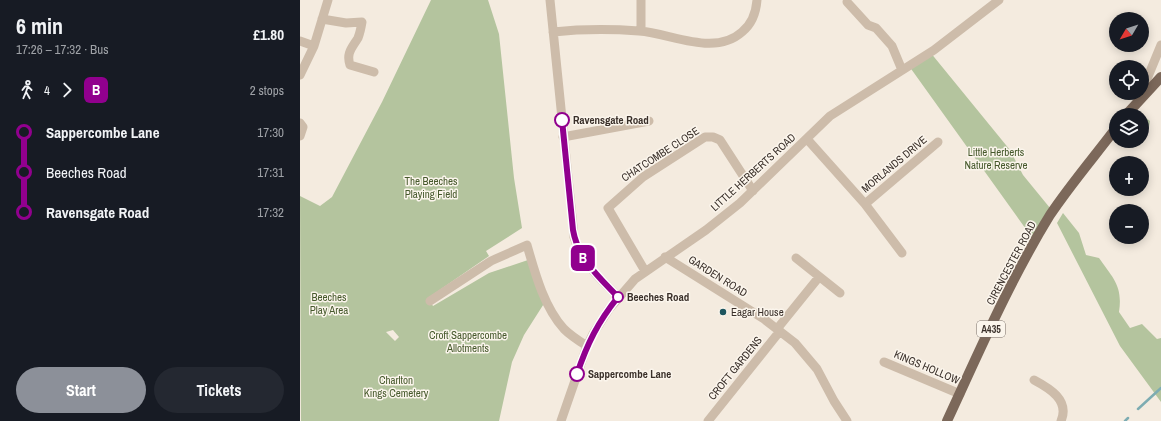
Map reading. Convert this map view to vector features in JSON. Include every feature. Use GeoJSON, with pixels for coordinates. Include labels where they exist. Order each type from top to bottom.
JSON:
{"type":"FeatureCollection","features":[{"type":"Feature","properties":{"kind":"main road"},"geometry":{"type":"LineString","coordinates":[[1132,108],[1161,77]]}},
{"type":"Feature","properties":{"kind":"main road","name":"CIRENCESTER ROAD"},"geometry":{"type":"LineString","coordinates":[[947,421],[996,317],[1051,214],[1109,137]]}},
{"type":"Feature","properties":{"kind":"street"},"geometry":{"type":"LineString","coordinates":[[300,75],[314,46],[328,0]]}},
{"type":"Feature","properties":{"kind":"street"},"geometry":{"type":"LineString","coordinates":[[550,0],[563,137],[573,230],[576,244],[587,263],[618,297]]}},
{"type":"Feature","properties":{"kind":"street"},"geometry":{"type":"LineString","coordinates":[[641,0],[641,31]]}},
{"type":"Feature","properties":{"kind":"street"},"geometry":{"type":"LineString","coordinates":[[554,32],[607,30],[641,31],[703,43],[723,42],[740,35],[749,25],[755,14],[757,0]]}},
{"type":"Feature","properties":{"kind":"street","name":"LITTLE HERBERTS ROAD"},"geometry":{"type":"LineString","coordinates":[[561,421],[586,346],[600,322],[618,297],[645,271],[706,230],[753,191],[830,116],[934,50],[999,0]]}},
{"type":"Feature","properties":{"kind":"street"},"geometry":{"type":"LineString","coordinates":[[847,2],[868,25],[876,28],[892,46],[902,70]]}},
{"type":"Feature","properties":{"kind":"street"},"geometry":{"type":"LineString","coordinates":[[322,19],[346,24],[362,22],[356,41],[349,52],[350,65],[374,72]]}},
{"type":"Feature","properties":{"kind":"street"},"geometry":{"type":"LineString","coordinates":[[300,41],[314,46]]}},
{"type":"Feature","properties":{"kind":"street"},"geometry":{"type":"LineString","coordinates":[[1150,89],[1146,84],[1147,79],[1161,44]]}},
{"type":"Feature","properties":{"kind":"street"},"geometry":{"type":"LineString","coordinates":[[563,137],[649,121]]}},
{"type":"Feature","properties":{"kind":"street"},"geometry":{"type":"LineString","coordinates":[[300,123],[303,127],[300,136]]}},
{"type":"Feature","properties":{"kind":"street","name":"CHATCOMBE CLOSE"},"geometry":{"type":"LineString","coordinates":[[645,271],[608,208],[644,177],[705,137],[713,137],[720,140],[753,191]]}},
{"type":"Feature","properties":{"kind":"street","name":"MORLANDS DRIVE"},"geometry":{"type":"LineString","coordinates":[[807,139],[865,204],[902,253]]}},
{"type":"Feature","properties":{"kind":"street","name":"MORLANDS DRIVE"},"geometry":{"type":"LineString","coordinates":[[865,204],[938,142]]}},
{"type":"Feature","properties":{"kind":"street"},"geometry":{"type":"LineString","coordinates":[[430,302],[491,261],[527,244],[538,279],[552,313],[565,330],[586,346]]}},
{"type":"Feature","properties":{"kind":"street","name":"GARDEN ROAD"},"geometry":{"type":"LineString","coordinates":[[665,257],[779,330],[810,360],[847,421]]}},
{"type":"Feature","properties":{"kind":"street"},"geometry":{"type":"LineString","coordinates":[[796,258],[840,293]]}},
{"type":"Feature","properties":{"kind":"street"},"geometry":{"type":"LineString","coordinates":[[779,330],[819,277]]}},
{"type":"Feature","properties":{"kind":"street","name":"CROFT GARDENS"},"geometry":{"type":"LineString","coordinates":[[708,421],[779,330]]}},
{"type":"Feature","properties":{"kind":"street","name":"KINGS HOLLOW"},"geometry":{"type":"LineString","coordinates":[[884,362],[960,394]]}},
{"type":"Feature","properties":{"kind":"street"},"geometry":{"type":"LineString","coordinates":[[1034,380],[1051,389],[1058,395],[1063,409],[1061,421]]}},
{"type":"Feature","properties":{"kind":"green space","name":"The Beeches Playing Field"},"geometry":{"type":"Polygon","coordinates":[[[431,0],[488,0],[499,34],[514,178],[522,228],[486,251],[489,256],[428,298],[433,306],[489,273],[528,260],[545,302],[524,335],[512,362],[499,421],[301,421],[300,196],[320,206],[332,197],[382,102],[431,0]],[[393,330],[386,332],[395,341],[399,337],[393,330]]]}},
{"type":"Feature","properties":{"kind":"green space","name":"Little Herberts Nature Reserve"},"geometry":{"type":"Polygon","coordinates":[[[930,52],[1010,150],[1023,175],[1050,208],[1033,239],[909,66],[930,52]]]}},
{"type":"Feature","properties":{"kind":"green space"},"geometry":{"type":"Polygon","coordinates":[[[1063,213],[1079,233],[1086,255],[1099,258],[1113,277],[1120,295],[1119,312],[1130,328],[1142,324],[1157,339],[1161,338],[1161,402],[1120,346],[1057,223],[1063,213]]]}},
{"type":"Feature","properties":{"kind":"waterway"},"geometry":{"type":"LineString","coordinates":[[1138,409],[1161,388]]}},
{"type":"Feature","properties":{"kind":"waterway"},"geometry":{"type":"LineString","coordinates":[[1125,421],[1128,418]]}},
{"type":"Feature","properties":{"kind":"bus line","name":"B"},"geometry":{"type":"LineString","coordinates":[[562,120],[569,197],[576,244],[587,263],[618,297],[600,322],[586,346],[577,374]]}},
{"type":"Feature","properties":{"kind":"place","name":"Ravensgate Road"},"geometry":{"type":"Point","coordinates":[562,120]}},
{"type":"Feature","properties":{"kind":"place","name":"Beeches Road"},"geometry":{"type":"Point","coordinates":[618,297]}},
{"type":"Feature","properties":{"kind":"place","name":"Eagar House"},"geometry":{"type":"Point","coordinates":[723,312]}},
{"type":"Feature","properties":{"kind":"place","name":"Sappercombe Lane"},"geometry":{"type":"Point","coordinates":[577,374]}},
{"type":"Feature","properties":{"kind":"park label","name":"Beeches Play Area"},"geometry":{"type":"Point","coordinates":[329,303]}},
{"type":"Feature","properties":{"kind":"park label","name":"Croft Sappercombe Allotments"},"geometry":{"type":"Point","coordinates":[468,341]}},
{"type":"Feature","properties":{"kind":"park label","name":"Charlton Kings Cemetery"},"geometry":{"type":"Point","coordinates":[396,386]}}]}
